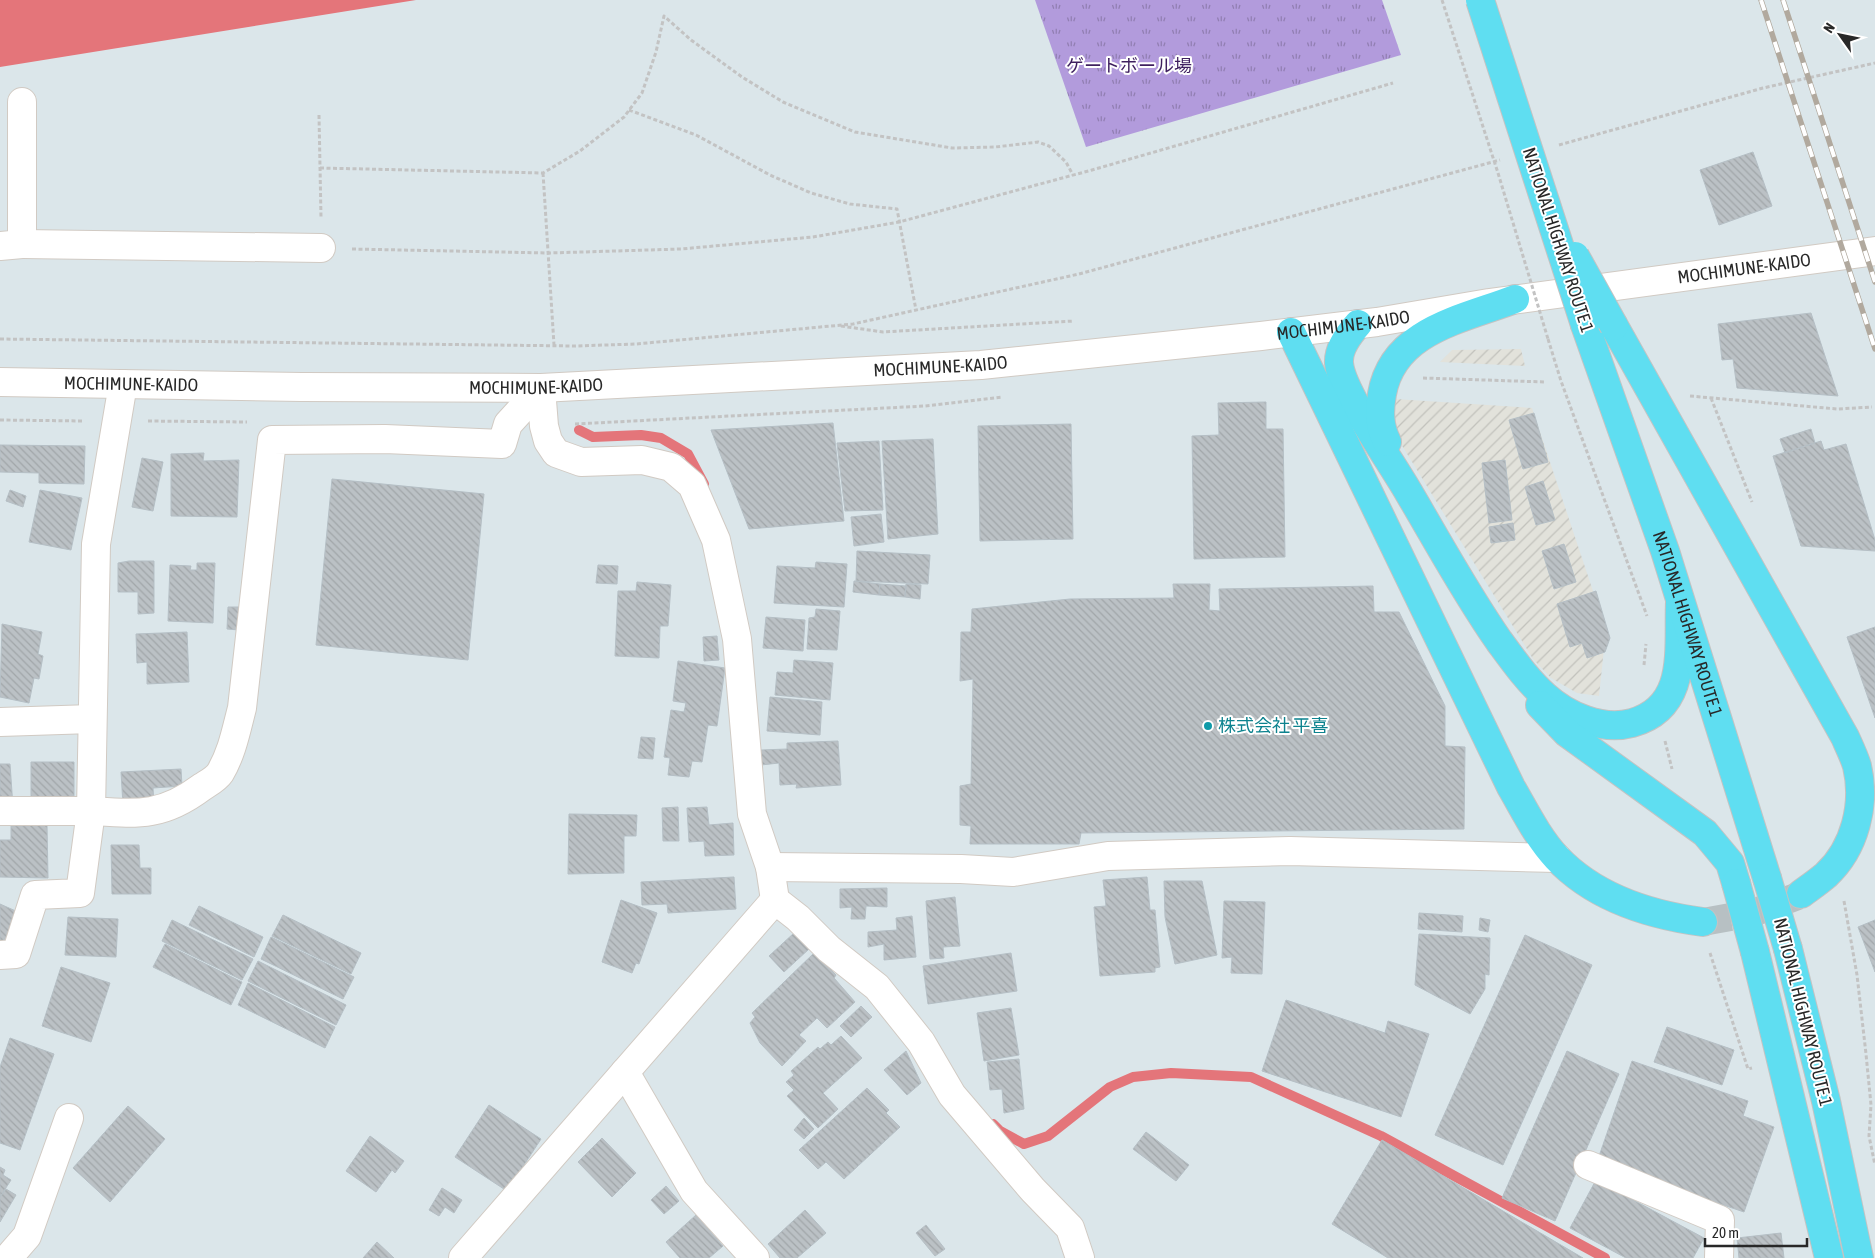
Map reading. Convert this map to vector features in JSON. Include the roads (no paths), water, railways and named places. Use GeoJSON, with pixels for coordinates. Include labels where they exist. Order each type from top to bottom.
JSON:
{"type":"FeatureCollection","features":[{"type":"Feature","properties":{"kind":"highway","name":"NATIONAL HIGHWAY ROUTE 1"},"geometry":{"type":"LineString","coordinates":[[1480,0],[1585,325],[1665,552],[1768,878],[1788,949],[1826,1102],[1859,1258]]}},
{"type":"Feature","properties":{"kind":"highway"},"geometry":{"type":"LineString","coordinates":[[1540,188],[1614,326],[1846,737],[1856,765],[1860,799],[1850,843],[1827,875],[1801,894]]}},
{"type":"Feature","properties":{"kind":"highway"},"geometry":{"type":"LineString","coordinates":[[1403,483],[1382,433],[1379,411],[1387,372],[1397,356],[1424,334],[1515,300]]}},
{"type":"Feature","properties":{"kind":"highway"},"geometry":{"type":"LineString","coordinates":[[1358,324],[1347,336],[1342,350],[1339,364],[1345,383],[1518,675],[1545,712],[1574,738],[1705,832],[1730,863],[1755,952],[1829,1258]]}},
{"type":"Feature","properties":{"kind":"highway"},"geometry":{"type":"LineString","coordinates":[[1291,332],[1511,787],[1541,837],[1557,858],[1580,879],[1633,907],[1675,918],[1705,933]]}},
{"type":"Feature","properties":{"kind":"highway"},"geometry":{"type":"LineString","coordinates":[[1490,628],[1518,668],[1545,696],[1567,712],[1594,722],[1623,725],[1645,719],[1665,704],[1677,679],[1680,654],[1680,602]]}},
{"type":"Feature","properties":{"kind":"street"},"geometry":{"type":"LineString","coordinates":[[22,102],[11,245],[321,248]]}},
{"type":"Feature","properties":{"kind":"street","name":"MOCHIMUNE-KAIDO"},"geometry":{"type":"LineString","coordinates":[[0,382],[541,388],[981,365],[1358,324],[1515,300],[1875,251]]}},
{"type":"Feature","properties":{"kind":"street"},"geometry":{"type":"LineString","coordinates":[[0,955],[16,954],[35,895],[80,893],[91,811],[96,544],[123,384]]}},
{"type":"Feature","properties":{"kind":"street"},"geometry":{"type":"LineString","coordinates":[[0,811],[91,811],[136,814],[161,811],[190,796],[219,775],[232,750],[242,708],[272,440],[385,439],[502,444],[508,424],[541,388]]}},
{"type":"Feature","properties":{"kind":"street"},"geometry":{"type":"LineString","coordinates":[[541,388],[544,426],[548,441],[556,453],[581,462],[642,460],[671,467],[692,485],[716,540],[737,639],[752,814],[770,867],[775,900],[798,918],[829,949],[877,987],[921,1042],[952,1095],[1033,1190],[1070,1228],[1080,1258]]}},
{"type":"Feature","properties":{"kind":"street"},"geometry":{"type":"LineString","coordinates":[[0,722],[92,719]]}},
{"type":"Feature","properties":{"kind":"street"},"geometry":{"type":"LineString","coordinates":[[770,867],[961,869],[1013,872],[1108,856],[1290,851],[1557,858]]}},
{"type":"Feature","properties":{"kind":"street"},"geometry":{"type":"LineString","coordinates":[[463,1258],[775,900]]}},
{"type":"Feature","properties":{"kind":"street"},"geometry":{"type":"LineString","coordinates":[[625,1072],[694,1191],[755,1258]]}},
{"type":"Feature","properties":{"kind":"street"},"geometry":{"type":"LineString","coordinates":[[8,1258],[27,1236],[69,1118]]}},
{"type":"Feature","properties":{"kind":"street"},"geometry":{"type":"LineString","coordinates":[[1588,1165],[1720,1220],[1719,1258]]}},
{"type":"Feature","properties":{"kind":"waterway"},"geometry":{"type":"LineString","coordinates":[[579,430],[593,437],[641,435],[661,438],[688,454],[704,484]]}},
{"type":"Feature","properties":{"kind":"waterway"},"geometry":{"type":"LineString","coordinates":[[993,1124],[1000,1131],[1024,1144],[1048,1136],[1110,1087],[1133,1077],[1171,1073],[1251,1077],[1381,1136],[1605,1258]]}},
{"type":"Feature","properties":{"kind":"tunnel"},"geometry":{"type":"LineString","coordinates":[[1703,922],[1753,913],[1798,896]]}},
{"type":"Feature","properties":{"kind":"railway"},"geometry":{"type":"LineString","coordinates":[[1761,0],[1875,349]]}},
{"type":"Feature","properties":{"kind":"railway"},"geometry":{"type":"LineString","coordinates":[[1783,0],[1875,282]]}},
{"type":"Feature","properties":{"kind":"place","name":"株式会社 平喜"},"geometry":{"type":"Point","coordinates":[1208,726]}},
{"type":"Feature","properties":{"kind":"park label","name":"ゲートボール場"},"geometry":{"type":"Point","coordinates":[1129,66]}}]}
